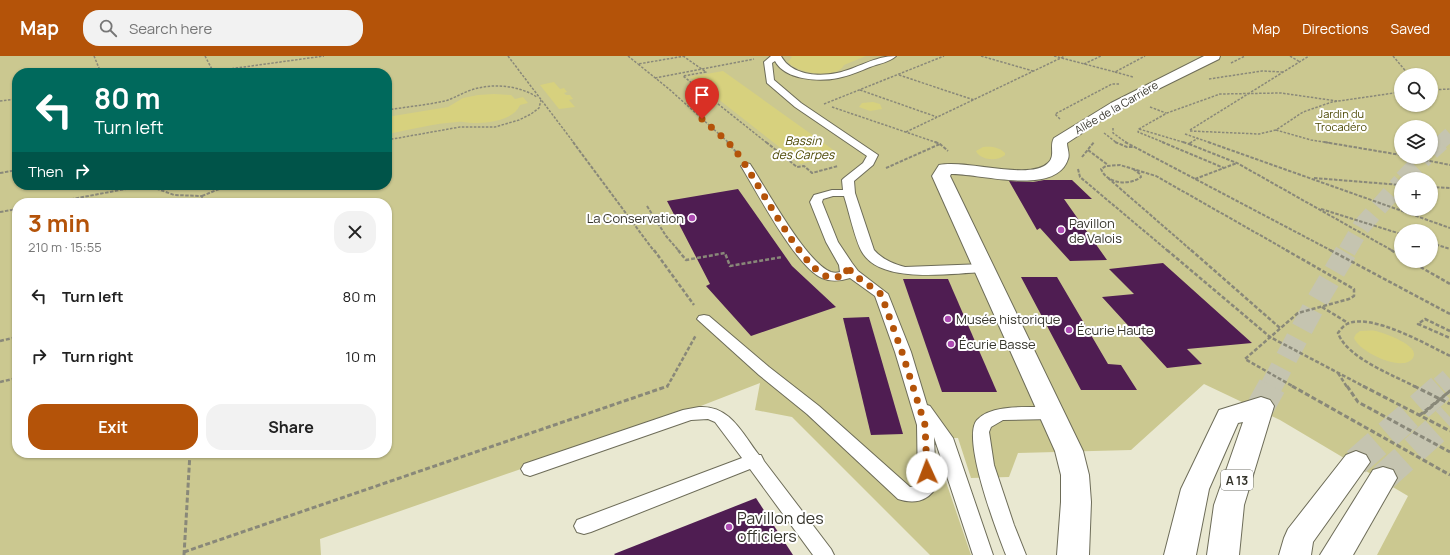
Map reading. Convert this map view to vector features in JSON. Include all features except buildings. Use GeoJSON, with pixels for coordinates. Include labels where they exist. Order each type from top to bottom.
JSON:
{"type":"FeatureCollection","features":[{"type":"Feature","properties":{"kind":"main road","name":"Allée de la Carrière"},"geometry":{"type":"LineString","coordinates":[[984,268],[941,176],[945,169],[968,169],[1008,175],[1044,172],[1057,164],[1060,159],[1061,153],[1058,145],[1060,141],[1085,123],[1156,84],[1214,56]]}},
{"type":"Feature","properties":{"kind":"main road"},"geometry":{"type":"LineString","coordinates":[[984,268],[1069,451],[1075,475],[1076,502],[1073,555]]}},
{"type":"Feature","properties":{"kind":"main road","name":"A 13"},"geometry":{"type":"LineString","coordinates":[[1180,555],[1195,489],[1228,417],[1261,406],[1229,504],[1223,555]]}},
{"type":"Feature","properties":{"kind":"main road"},"geometry":{"type":"LineString","coordinates":[[1295,555],[1299,538],[1356,462]]}},
{"type":"Feature","properties":{"kind":"main road"},"geometry":{"type":"LineString","coordinates":[[1336,555],[1383,478]]}},
{"type":"Feature","properties":{"kind":"lane"},"geometry":{"type":"LineString","coordinates":[[892,56],[837,76],[804,75],[785,69],[776,56],[768,62],[770,81],[798,105],[873,155],[873,158],[868,165],[852,175],[848,180],[849,193],[868,252],[874,258],[893,268],[905,270],[984,268]]}},
{"type":"Feature","properties":{"kind":"lane"},"geometry":{"type":"LineString","coordinates":[[746,166],[802,253],[813,267],[826,276],[833,277],[847,274],[846,265]]}},
{"type":"Feature","properties":{"kind":"lane"},"geometry":{"type":"LineString","coordinates":[[704,319],[764,371],[813,410],[905,494],[915,496],[923,492],[927,487],[925,425],[902,352],[881,294],[853,274],[846,265],[832,242],[816,202],[818,197],[825,194],[849,193]]}},
{"type":"Feature","properties":{"kind":"lane"},"geometry":{"type":"LineString","coordinates":[[918,401],[944,438],[984,555]]}},
{"type":"Feature","properties":{"kind":"lane"},"geometry":{"type":"LineString","coordinates":[[530,469],[689,414],[704,412],[711,413],[720,417],[755,460],[824,555]]}},
{"type":"Feature","properties":{"kind":"lane"},"geometry":{"type":"LineString","coordinates":[[1016,555],[1004,525],[985,465],[981,432],[983,424],[990,418],[1002,414],[1051,413]]}},
{"type":"Feature","properties":{"kind":"lane"},"geometry":{"type":"LineString","coordinates":[[584,526],[755,460]]}},
{"type":"Feature","properties":{"kind":"path"},"geometry":{"type":"LineString","coordinates":[[94,56],[99,68]]}},
{"type":"Feature","properties":{"kind":"path"},"geometry":{"type":"LineString","coordinates":[[205,56],[212,68]]}},
{"type":"Feature","properties":{"kind":"path"},"geometry":{"type":"LineString","coordinates":[[242,68],[324,56]]}},
{"type":"Feature","properties":{"kind":"path"},"geometry":{"type":"LineString","coordinates":[[190,458],[184,554],[667,387],[704,319],[508,56]]}},
{"type":"Feature","properties":{"kind":"path"},"geometry":{"type":"LineString","coordinates":[[628,56],[735,149],[746,166]]}},
{"type":"Feature","properties":{"kind":"path"},"geometry":{"type":"LineString","coordinates":[[638,64],[684,56],[706,72],[683,76],[797,167],[804,166],[812,172],[844,164]]}},
{"type":"Feature","properties":{"kind":"path"},"geometry":{"type":"LineString","coordinates":[[883,167],[887,168],[940,144],[824,104],[944,56]]}},
{"type":"Feature","properties":{"kind":"path"},"geometry":{"type":"LineString","coordinates":[[981,56],[1033,71]]}},
{"type":"Feature","properties":{"kind":"path"},"geometry":{"type":"LineString","coordinates":[[1054,56],[1115,72],[1145,56]]}},
{"type":"Feature","properties":{"kind":"path"},"geometry":{"type":"LineString","coordinates":[[906,132],[1065,56]]}},
{"type":"Feature","properties":{"kind":"path"},"geometry":{"type":"LineString","coordinates":[[1084,64],[1101,56]]}},
{"type":"Feature","properties":{"kind":"path"},"geometry":{"type":"LineString","coordinates":[[1290,56],[1300,62]]}},
{"type":"Feature","properties":{"kind":"path"},"geometry":{"type":"LineString","coordinates":[[1309,56],[1185,134],[1450,228]]}},
{"type":"Feature","properties":{"kind":"path"},"geometry":{"type":"LineString","coordinates":[[1393,56],[1403,68]]}},
{"type":"Feature","properties":{"kind":"path"},"geometry":{"type":"LineString","coordinates":[[655,78],[749,60]]}},
{"type":"Feature","properties":{"kind":"path"},"geometry":{"type":"LineString","coordinates":[[1208,80],[1262,71],[1283,72]]}},
{"type":"Feature","properties":{"kind":"path"},"geometry":{"type":"LineString","coordinates":[[898,75],[974,100]]}},
{"type":"Feature","properties":{"kind":"path"},"geometry":{"type":"LineString","coordinates":[[392,109],[450,100],[472,90],[485,88],[521,89],[541,100]]}},
{"type":"Feature","properties":{"kind":"path"},"geometry":{"type":"LineString","coordinates":[[1438,90],[1450,89]]}},
{"type":"Feature","properties":{"kind":"path"},"geometry":{"type":"LineString","coordinates":[[859,90],[937,117]]}},
{"type":"Feature","properties":{"kind":"path"},"geometry":{"type":"LineString","coordinates":[[1139,128],[1167,113],[1220,94],[1250,93],[1303,95],[1337,101]]}},
{"type":"Feature","properties":{"kind":"path"},"geometry":{"type":"LineString","coordinates":[[1190,131],[1259,134],[1276,130],[1303,112],[1337,101],[1394,93]]}},
{"type":"Feature","properties":{"kind":"path"},"geometry":{"type":"LineString","coordinates":[[0,101],[12,99]]}},
{"type":"Feature","properties":{"kind":"path"},"geometry":{"type":"LineString","coordinates":[[392,139],[453,128],[483,128],[507,124],[531,114],[539,108],[541,100]]}},
{"type":"Feature","properties":{"kind":"path"},"geometry":{"type":"LineString","coordinates":[[1148,107],[1167,113]]}},
{"type":"Feature","properties":{"kind":"path"},"geometry":{"type":"LineString","coordinates":[[1114,123],[1113,133],[1135,147],[1450,314]]}},
{"type":"Feature","properties":{"kind":"path"},"geometry":{"type":"LineString","coordinates":[[1139,128],[1189,144],[1237,163],[1394,252]]}},
{"type":"Feature","properties":{"kind":"path"},"geometry":{"type":"LineString","coordinates":[[1139,128],[1138,132],[1224,168]]}},
{"type":"Feature","properties":{"kind":"path"},"geometry":{"type":"LineString","coordinates":[[1103,129],[1103,132],[1107,137],[1129,148],[1135,147]]}},
{"type":"Feature","properties":{"kind":"path"},"geometry":{"type":"LineString","coordinates":[[1276,130],[1311,140],[1394,154]]}},
{"type":"Feature","properties":{"kind":"path"},"geometry":{"type":"LineString","coordinates":[[1072,132],[1093,140],[1094,142],[1080,160]]}},
{"type":"Feature","properties":{"kind":"path"},"geometry":{"type":"LineString","coordinates":[[1189,144],[1198,138]]}},
{"type":"Feature","properties":{"kind":"path"},"geometry":{"type":"LineString","coordinates":[[1088,150],[1109,165]]}},
{"type":"Feature","properties":{"kind":"path"},"geometry":{"type":"LineString","coordinates":[[1195,179],[1237,163]]}},
{"type":"Feature","properties":{"kind":"path"},"geometry":{"type":"LineString","coordinates":[[1438,163],[1450,165]]}},
{"type":"Feature","properties":{"kind":"path"},"geometry":{"type":"LineString","coordinates":[[1078,165],[1080,177],[1270,337],[1450,431]]}},
{"type":"Feature","properties":{"kind":"path"},"geometry":{"type":"LineString","coordinates":[[1133,169],[1140,174],[1141,177],[1139,180],[1122,182],[1103,175],[1101,169],[1109,165],[1119,165],[1133,169],[1156,176],[1354,289],[1354,296],[1349,299],[1298,313],[1245,359],[1450,475]]}},
{"type":"Feature","properties":{"kind":"path"},"geometry":{"type":"LineString","coordinates":[[0,173],[12,171]]}},
{"type":"Feature","properties":{"kind":"path"},"geometry":{"type":"LineString","coordinates":[[1108,177],[1114,184],[1280,328]]}},
{"type":"Feature","properties":{"kind":"path"},"geometry":{"type":"LineString","coordinates":[[1309,178],[1394,184]]}},
{"type":"Feature","properties":{"kind":"path"},"geometry":{"type":"LineString","coordinates":[[1438,187],[1450,188]]}},
{"type":"Feature","properties":{"kind":"path"},"geometry":{"type":"LineString","coordinates":[[78,198],[120,190]]}},
{"type":"Feature","properties":{"kind":"path"},"geometry":{"type":"LineString","coordinates":[[158,190],[175,196],[202,196],[217,190]]}},
{"type":"Feature","properties":{"kind":"path"},"geometry":{"type":"LineString","coordinates":[[647,206],[666,236],[686,260],[725,253],[730,266],[802,253]]}},
{"type":"Feature","properties":{"kind":"path"},"geometry":{"type":"LineString","coordinates":[[1315,207],[1394,232]]}},
{"type":"Feature","properties":{"kind":"path"},"geometry":{"type":"LineString","coordinates":[[0,212],[12,210]]}},
{"type":"Feature","properties":{"kind":"path"},"geometry":{"type":"LineString","coordinates":[[1438,245],[1450,249]]}},
{"type":"Feature","properties":{"kind":"path"},"geometry":{"type":"LineString","coordinates":[[1422,268],[1450,284]]}},
{"type":"Feature","properties":{"kind":"path"},"geometry":{"type":"LineString","coordinates":[[1322,307],[1348,324]]}},
{"type":"Feature","properties":{"kind":"path"},"geometry":{"type":"LineString","coordinates":[[1450,331],[1425,319],[1418,324],[1450,338]]}},
{"type":"Feature","properties":{"kind":"path"},"geometry":{"type":"LineString","coordinates":[[1450,356],[1384,326],[1370,323],[1348,324],[1341,327],[1338,333],[1341,341],[1349,350],[1361,358],[1450,404]]}},
{"type":"Feature","properties":{"kind":"path"},"geometry":{"type":"LineString","coordinates":[[0,341],[12,338]]}},
{"type":"Feature","properties":{"kind":"path"},"geometry":{"type":"LineString","coordinates":[[1338,372],[1358,402],[1450,452]]}},
{"type":"Feature","properties":{"kind":"path"},"geometry":{"type":"LineString","coordinates":[[0,382],[12,379]]}},
{"type":"Feature","properties":{"kind":"path"},"geometry":{"type":"LineString","coordinates":[[1420,415],[1450,391]]}},
{"type":"Feature","properties":{"kind":"path"},"geometry":{"type":"LineString","coordinates":[[1420,415],[1450,391]]}},
{"type":"Feature","properties":{"kind":"green space","name":"Jardin du Trocadéro"},"geometry":{"type":"Polygon","coordinates":[[[0,56],[1450,56],[1450,555],[1377,555],[1408,496],[1280,420],[1204,384],[1131,450],[1018,453],[1009,477],[971,478],[958,438],[931,438],[971,555],[930,555],[792,417],[755,410],[760,383],[693,409],[320,539],[321,555],[0,555],[0,56]]]}},
{"type":"Feature","properties":{"kind":"water"},"geometry":{"type":"Polygon","coordinates":[[[790,56],[866,56],[844,65],[840,70],[834,73],[817,74],[800,70],[793,66],[788,62],[792,57],[790,56]]]}},
{"type":"Feature","properties":{"kind":"water","name":"Bassin des Carpes"},"geometry":{"type":"Polygon","coordinates":[[[723,71],[839,154],[801,164],[690,77],[723,71]]]}},
{"type":"Feature","properties":{"kind":"water"},"geometry":{"type":"Polygon","coordinates":[[[554,82],[560,89],[564,88],[567,92],[564,93],[566,95],[570,95],[573,99],[569,100],[575,107],[559,109],[540,85],[554,82]]]}},
{"type":"Feature","properties":{"kind":"water"},"geometry":{"type":"Polygon","coordinates":[[[478,95],[511,95],[515,99],[523,97],[528,103],[520,105],[512,115],[493,122],[449,123],[392,133],[392,116],[448,107],[463,98],[478,95]]]}},
{"type":"Feature","properties":{"kind":"water"},"geometry":{"type":"Polygon","coordinates":[[[873,102],[880,104],[882,109],[870,111],[859,107],[862,103],[873,102]]]}},
{"type":"Feature","properties":{"kind":"water"},"geometry":{"type":"Polygon","coordinates":[[[983,147],[998,148],[1005,153],[1005,155],[998,159],[985,158],[976,151],[983,147]]]}},
{"type":"Feature","properties":{"kind":"water"},"geometry":{"type":"Polygon","coordinates":[[[1360,331],[1376,331],[1400,340],[1412,349],[1414,353],[1413,358],[1408,362],[1400,363],[1391,362],[1372,354],[1364,349],[1354,338],[1360,331]]]}},
{"type":"Feature","properties":{"kind":"tunnel"},"geometry":{"type":"LineString","coordinates":[[1440,143],[1450,134]]}},
{"type":"Feature","properties":{"kind":"tunnel"},"geometry":{"type":"LineString","coordinates":[[1438,145],[1441,142]]}},
{"type":"Feature","properties":{"kind":"tunnel"},"geometry":{"type":"LineString","coordinates":[[1410,172],[1418,164]]}},
{"type":"Feature","properties":{"kind":"tunnel"},"geometry":{"type":"LineString","coordinates":[[1347,251],[1361,227],[1394,190]]}},
{"type":"Feature","properties":{"kind":"tunnel"},"geometry":{"type":"LineString","coordinates":[[1271,387],[1313,308],[1347,250]]}},
{"type":"Feature","properties":{"kind":"tunnel"},"geometry":{"type":"LineString","coordinates":[[1441,387],[1450,379]]}},
{"type":"Feature","properties":{"kind":"tunnel"},"geometry":{"type":"LineString","coordinates":[[1261,406],[1272,386]]}},
{"type":"Feature","properties":{"kind":"tunnel"},"geometry":{"type":"LineString","coordinates":[[1356,462],[1443,386]]}},
{"type":"Feature","properties":{"kind":"tunnel"},"geometry":{"type":"LineString","coordinates":[[1383,478],[1450,417]]}},
{"type":"Feature","properties":{"kind":"place","name":"La Conservation"},"geometry":{"type":"Point","coordinates":[692,218]}},
{"type":"Feature","properties":{"kind":"place","name":"Pavillon de Valois"},"geometry":{"type":"Point","coordinates":[1061,230]}},
{"type":"Feature","properties":{"kind":"place","name":"Musée historique"},"geometry":{"type":"Point","coordinates":[948,319]}},
{"type":"Feature","properties":{"kind":"place","name":"Écurie Haute"},"geometry":{"type":"Point","coordinates":[1069,330]}},
{"type":"Feature","properties":{"kind":"place","name":"Écurie Basse"},"geometry":{"type":"Point","coordinates":[951,344]}},
{"type":"Feature","properties":{"kind":"place","name":"Pavillon des officiers"},"geometry":{"type":"Point","coordinates":[729,527]}},
{"type":"Feature","properties":{"kind":"route"},"geometry":{"type":"LineString","coordinates":[[702,119],[735,149],[780,221],[813,267],[826,276],[833,277],[847,274],[846,265],[853,274],[881,294],[902,352],[925,425],[927,472]]}}]}
